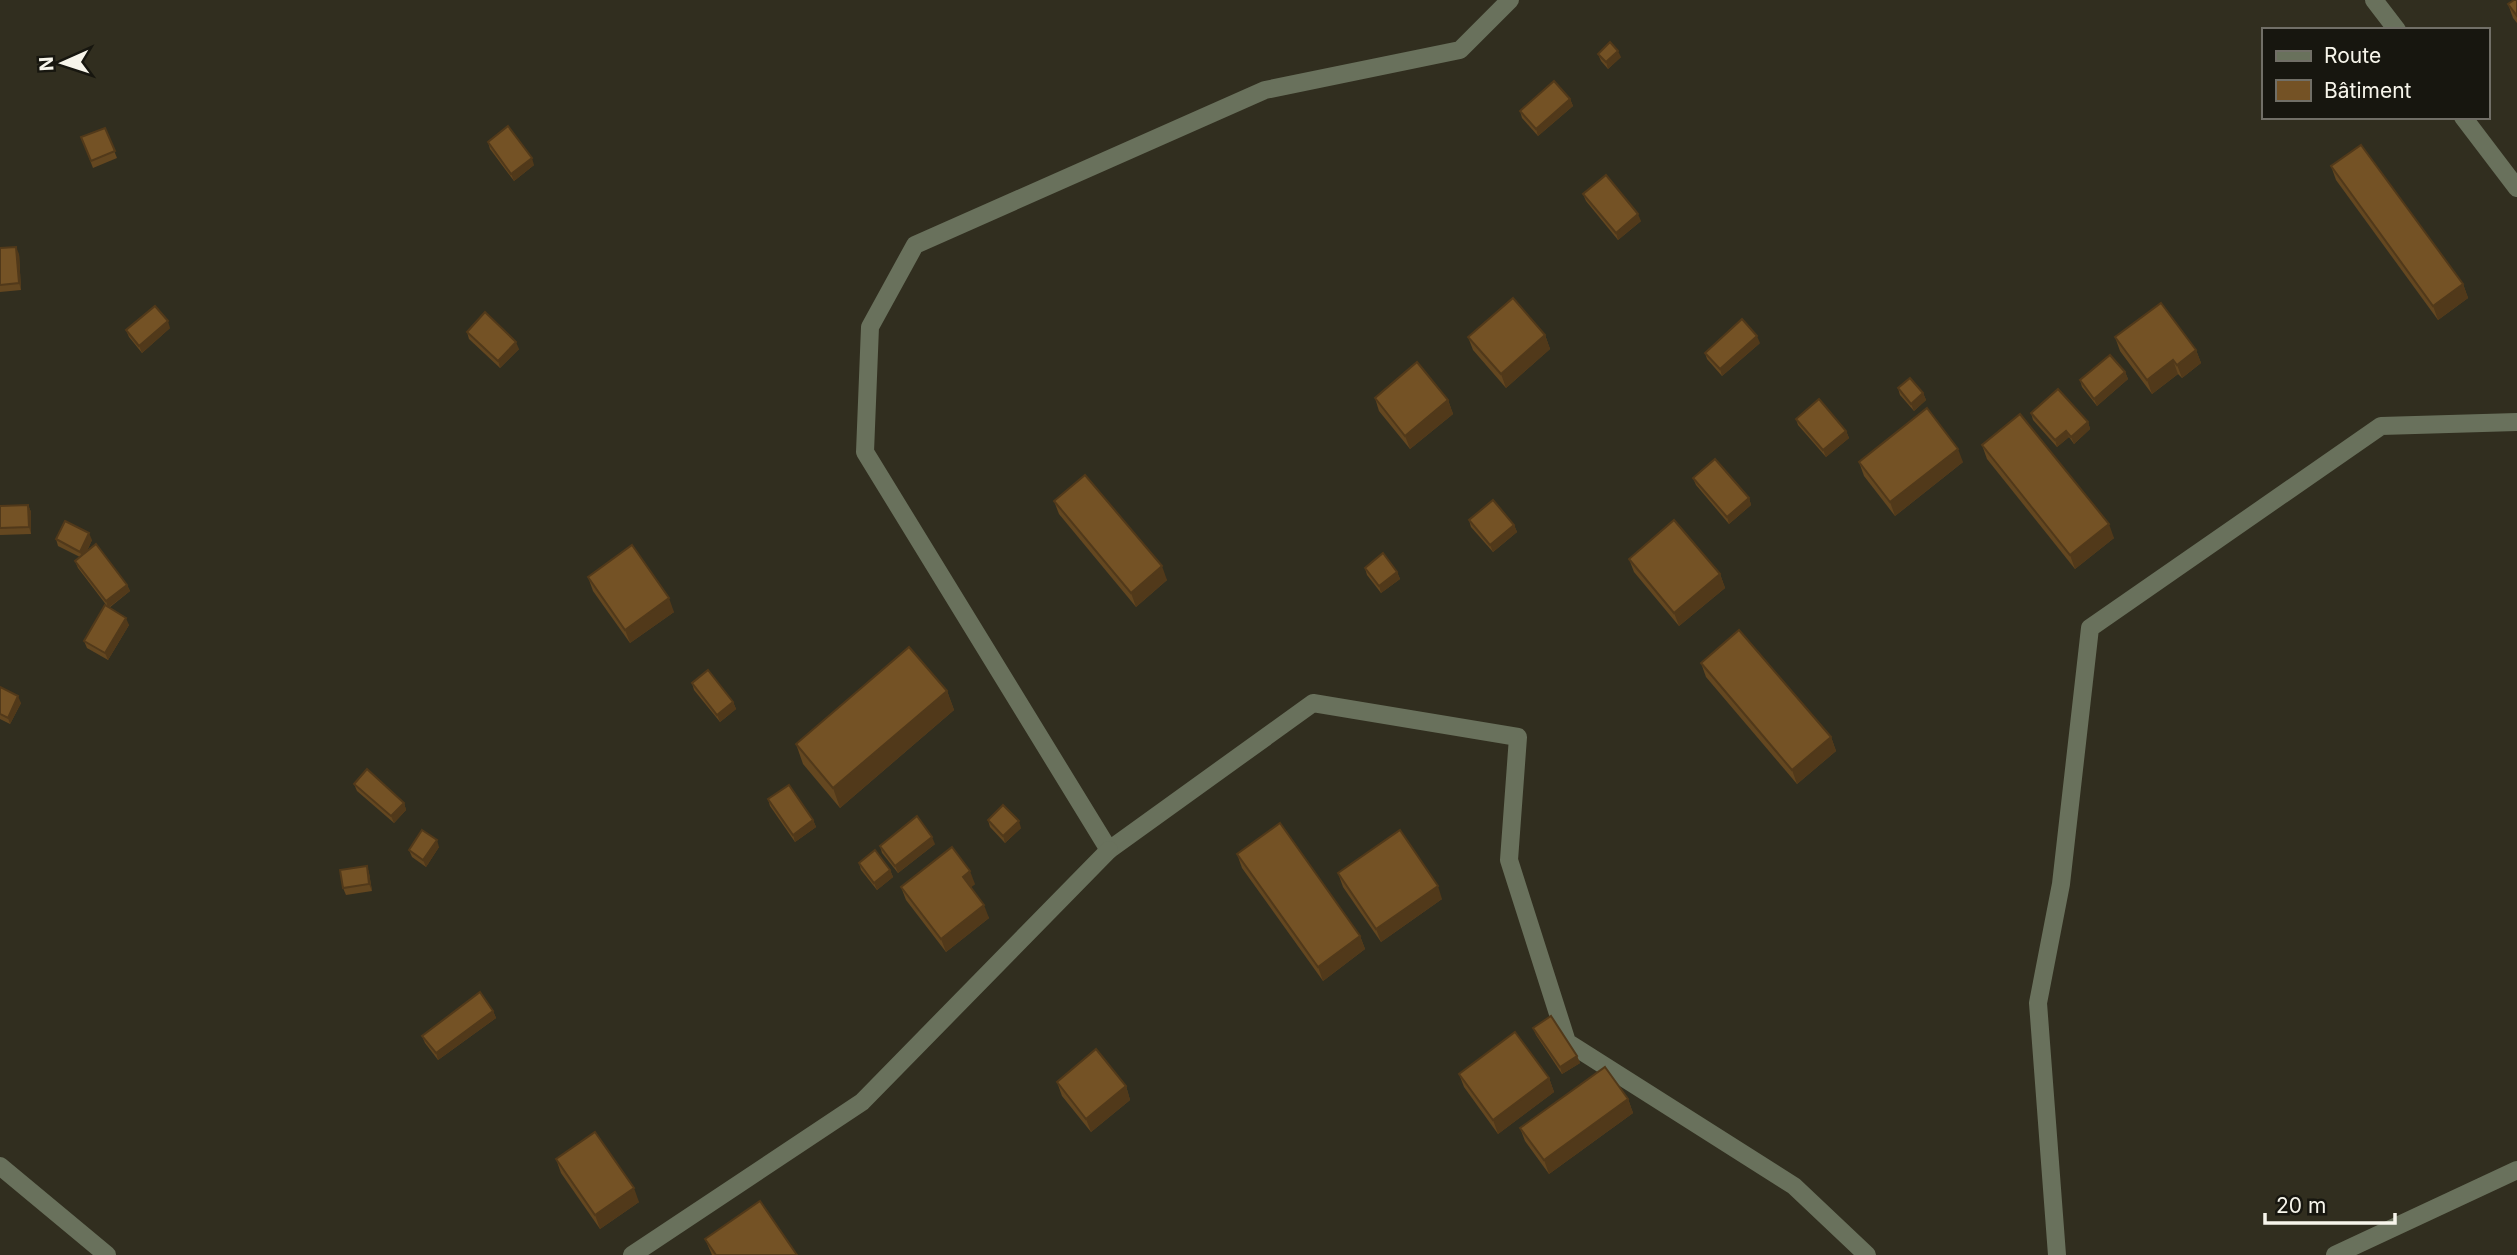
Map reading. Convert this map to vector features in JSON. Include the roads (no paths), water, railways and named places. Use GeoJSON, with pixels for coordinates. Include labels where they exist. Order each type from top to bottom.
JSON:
{"type":"FeatureCollection","features":[{"type":"Feature","properties":{"kind":"street"},"geometry":{"type":"LineString","coordinates":[[1110,850],[866,452],[870,327],[915,245],[1265,90],[1460,50],[1510,0]]}},
{"type":"Feature","properties":{"kind":"street"},"geometry":{"type":"LineString","coordinates":[[2374,0],[2395,28]]}},
{"type":"Feature","properties":{"kind":"street"},"geometry":{"type":"LineString","coordinates":[[2465,119],[2517,187]]}},
{"type":"Feature","properties":{"kind":"street"},"geometry":{"type":"LineString","coordinates":[[2057,1255],[2038,1003],[2061,884],[2090,628],[2381,426],[2517,422]]}},
{"type":"Feature","properties":{"kind":"street"},"geometry":{"type":"LineString","coordinates":[[632,1255],[862,1102],[1110,850],[1313,703],[1518,737],[1510,860],[1567,1042],[1794,1186],[1867,1255]]}},
{"type":"Feature","properties":{"kind":"street"},"geometry":{"type":"LineString","coordinates":[[0,1166],[107,1255]]}},
{"type":"Feature","properties":{"kind":"street"},"geometry":{"type":"LineString","coordinates":[[2335,1255],[2517,1170]]}}]}
